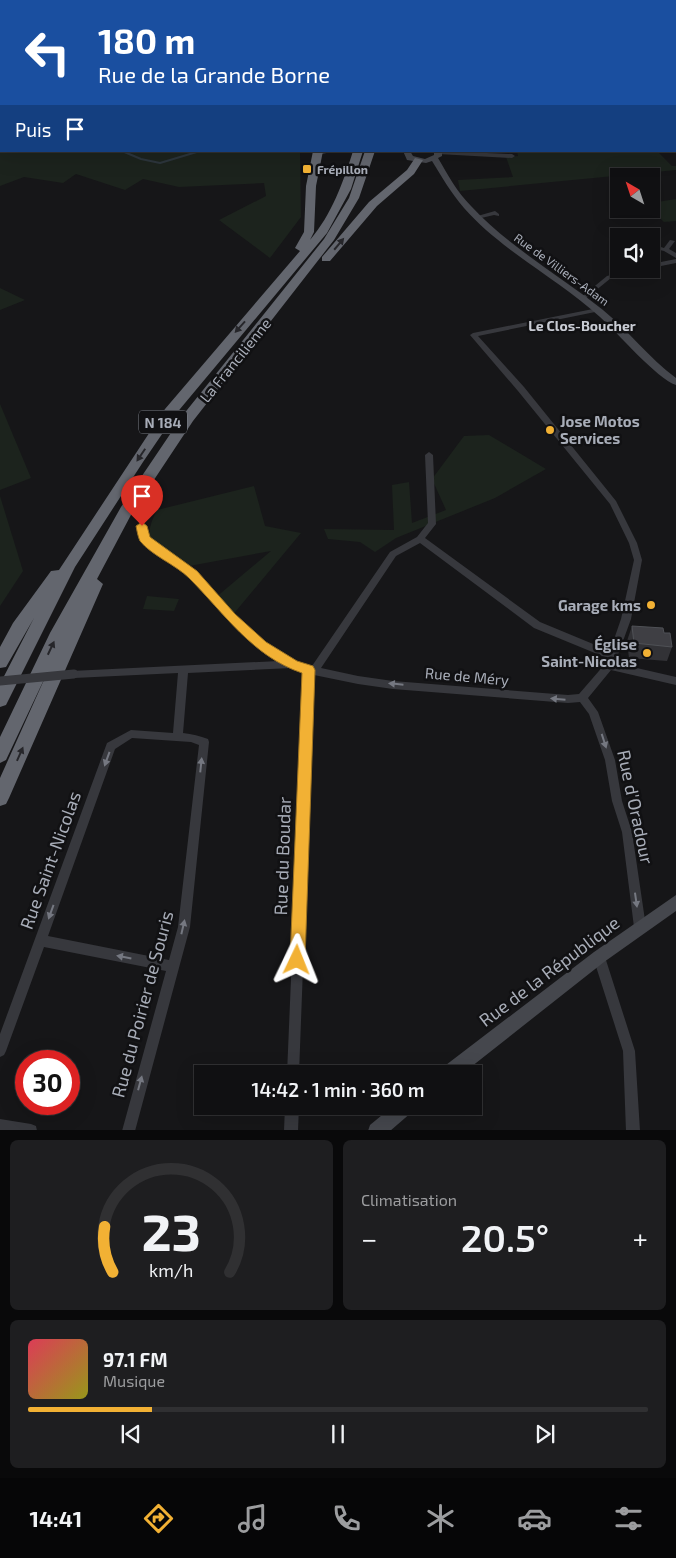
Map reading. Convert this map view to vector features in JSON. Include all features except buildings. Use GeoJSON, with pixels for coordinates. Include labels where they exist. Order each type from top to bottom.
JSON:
{"type":"FeatureCollection","features":[{"type":"Feature","properties":{"kind":"highway"},"geometry":{"type":"LineString","coordinates":[[273,291],[278,277],[309,232],[311,186],[318,152]]}},
{"type":"Feature","properties":{"kind":"highway","name":"La Francilienne"},"geometry":{"type":"LineString","coordinates":[[0,700],[69,565],[170,412],[323,231],[364,153]]}},
{"type":"Feature","properties":{"kind":"highway","name":"La Francilienne"},"geometry":{"type":"LineString","coordinates":[[0,755],[58,633],[96,568],[126,511],[177,434],[329,240],[349,206],[364,153]]}},
{"type":"Feature","properties":{"kind":"highway"},"geometry":{"type":"LineString","coordinates":[[292,289],[323,263],[373,204],[422,161]]}},
{"type":"Feature","properties":{"kind":"highway"},"geometry":{"type":"LineString","coordinates":[[0,662],[19,627],[58,571],[69,565]]}},
{"type":"Feature","properties":{"kind":"highway"},"geometry":{"type":"LineString","coordinates":[[0,798],[98,578],[96,568]]}},
{"type":"Feature","properties":{"kind":"street"},"geometry":{"type":"LineString","coordinates":[[406,153],[422,161],[438,157],[512,156]]}},
{"type":"Feature","properties":{"kind":"street","name":"Rue de Villiers-Adam"},"geometry":{"type":"LineString","coordinates":[[438,157],[477,218],[517,253],[598,310],[619,328],[658,370],[676,382]]}},
{"type":"Feature","properties":{"kind":"street"},"geometry":{"type":"LineString","coordinates":[[477,218],[495,213],[497,215]]}},
{"type":"Feature","properties":{"kind":"street"},"geometry":{"type":"LineString","coordinates":[[666,250],[672,241]]}},
{"type":"Feature","properties":{"kind":"street"},"geometry":{"type":"LineString","coordinates":[[660,248],[676,256]]}},
{"type":"Feature","properties":{"kind":"street"},"geometry":{"type":"LineString","coordinates":[[660,265],[676,262]]}},
{"type":"Feature","properties":{"kind":"street"},"geometry":{"type":"LineString","coordinates":[[582,299],[610,277]]}},
{"type":"Feature","properties":{"kind":"street"},"geometry":{"type":"LineString","coordinates":[[582,698],[609,666],[626,619],[638,560],[633,543],[613,504],[586,467],[521,388],[473,335],[598,310]]}},
{"type":"Feature","properties":{"kind":"street"},"geometry":{"type":"LineString","coordinates":[[311,670],[393,554],[420,539],[432,524],[428,455]]}},
{"type":"Feature","properties":{"kind":"street"},"geometry":{"type":"LineString","coordinates":[[142,526],[145,539],[192,574],[242,628],[262,646],[292,664]]}},
{"type":"Feature","properties":{"kind":"street"},"geometry":{"type":"LineString","coordinates":[[420,539],[538,625],[612,656]]}},
{"type":"Feature","properties":{"kind":"street"},"geometry":{"type":"LineString","coordinates":[[0,681],[74,674],[292,664]]}},
{"type":"Feature","properties":{"kind":"street","name":"Rue de Méry"},"geometry":{"type":"LineString","coordinates":[[292,664],[311,670],[372,682],[568,700],[582,698]]}},
{"type":"Feature","properties":{"kind":"street"},"geometry":{"type":"LineString","coordinates":[[609,666],[676,681]]}},
{"type":"Feature","properties":{"kind":"street"},"geometry":{"type":"LineString","coordinates":[[178,737],[184,670]]}},
{"type":"Feature","properties":{"kind":"street","name":"Rue du Boudar"},"geometry":{"type":"LineString","coordinates":[[293,1065],[311,670]]}},
{"type":"Feature","properties":{"kind":"street","name":"Rue d'Oradour"},"geometry":{"type":"LineString","coordinates":[[582,698],[593,712],[610,760],[617,801],[627,832],[640,927]]}},
{"type":"Feature","properties":{"kind":"street","name":"Rue Saint-Nicolas"},"geometry":{"type":"LineString","coordinates":[[0,1051],[111,746],[131,734],[178,737]]}},
{"type":"Feature","properties":{"kind":"street","name":"Rue du Poirier de Souris"},"geometry":{"type":"LineString","coordinates":[[128,1130],[184,927],[204,742],[178,737]]}},
{"type":"Feature","properties":{"kind":"street","name":"Rue de la République"},"geometry":{"type":"LineString","coordinates":[[460,1065],[600,957],[676,902]]}},
{"type":"Feature","properties":{"kind":"street"},"geometry":{"type":"LineString","coordinates":[[41,941],[172,966]]}},
{"type":"Feature","properties":{"kind":"street"},"geometry":{"type":"LineString","coordinates":[[600,957],[629,1051],[633,1130]]}},
{"type":"Feature","properties":{"kind":"street"},"geometry":{"type":"LineString","coordinates":[[291,1130],[292,1115]]}},
{"type":"Feature","properties":{"kind":"street"},"geometry":{"type":"LineString","coordinates":[[376,1130],[395,1115]]}},
{"type":"Feature","properties":{"kind":"street"},"geometry":{"type":"LineString","coordinates":[[0,1126],[31,1130]]}},
{"type":"Feature","properties":{"kind":"shaded area"},"geometry":{"type":"Polygon","coordinates":[[[0,152],[300,152],[301,217],[270,258],[219,220],[266,196],[264,183],[179,187],[143,179],[125,190],[76,174],[63,183],[24,177],[0,186],[0,152]]]}},
{"type":"Feature","properties":{"kind":"shaded area"},"geometry":{"type":"Polygon","coordinates":[[[517,152],[666,152],[659,153],[672,166],[676,166],[676,170],[660,172],[660,168],[610,168],[610,176],[460,191],[458,180],[513,177],[506,157],[518,156],[517,152]]]}},
{"type":"Feature","properties":{"kind":"shaded area"},"geometry":{"type":"Polygon","coordinates":[[[676,199],[676,221],[664,222],[660,218],[660,202],[676,199]]]}},
{"type":"Feature","properties":{"kind":"shaded area"},"geometry":{"type":"Polygon","coordinates":[[[0,288],[25,300],[0,310],[0,288]]]}},
{"type":"Feature","properties":{"kind":"shaded area"},"geometry":{"type":"Polygon","coordinates":[[[0,404],[31,478],[0,490],[0,404]]]}},
{"type":"Feature","properties":{"kind":"shaded area"},"geometry":{"type":"Polygon","coordinates":[[[489,435],[546,469],[495,498],[396,538],[375,552],[360,542],[328,539],[324,529],[394,530],[392,485],[409,482],[412,523],[446,510],[432,479],[464,436],[489,435]]]}},
{"type":"Feature","properties":{"kind":"shaded area"},"geometry":{"type":"Polygon","coordinates":[[[254,486],[265,526],[301,533],[231,617],[215,598],[271,551],[189,566],[150,538],[150,527],[157,510],[254,486]]]}},
{"type":"Feature","properties":{"kind":"shaded area"},"geometry":{"type":"Polygon","coordinates":[[[0,496],[23,571],[0,606],[0,496]]]}},
{"type":"Feature","properties":{"kind":"shaded area"},"geometry":{"type":"Polygon","coordinates":[[[147,596],[179,599],[174,611],[143,609],[147,596]]]}},
{"type":"Feature","properties":{"kind":"waterway"},"geometry":{"type":"LineString","coordinates":[[124,152],[141,159],[160,163],[197,152]]}},
{"type":"Feature","properties":{"kind":"place","name":"Frépillon"},"geometry":{"type":"Point","coordinates":[307,169]}},
{"type":"Feature","properties":{"kind":"place","name":"Jose Motos Services"},"geometry":{"type":"Point","coordinates":[550,430]}},
{"type":"Feature","properties":{"kind":"place","name":"Garage kms"},"geometry":{"type":"Point","coordinates":[651,605]}},
{"type":"Feature","properties":{"kind":"place","name":"Église Saint-Nicolas"},"geometry":{"type":"Point","coordinates":[647,653]}},
{"type":"Feature","properties":{"kind":"district","name":"Le Clos-Boucher"},"geometry":{"type":"Point","coordinates":[582,325]}},
{"type":"Feature","properties":{"kind":"route"},"geometry":{"type":"LineString","coordinates":[[142,526],[145,539],[192,574],[231,618],[262,646],[292,664],[309,670],[297,960]]}}]}
